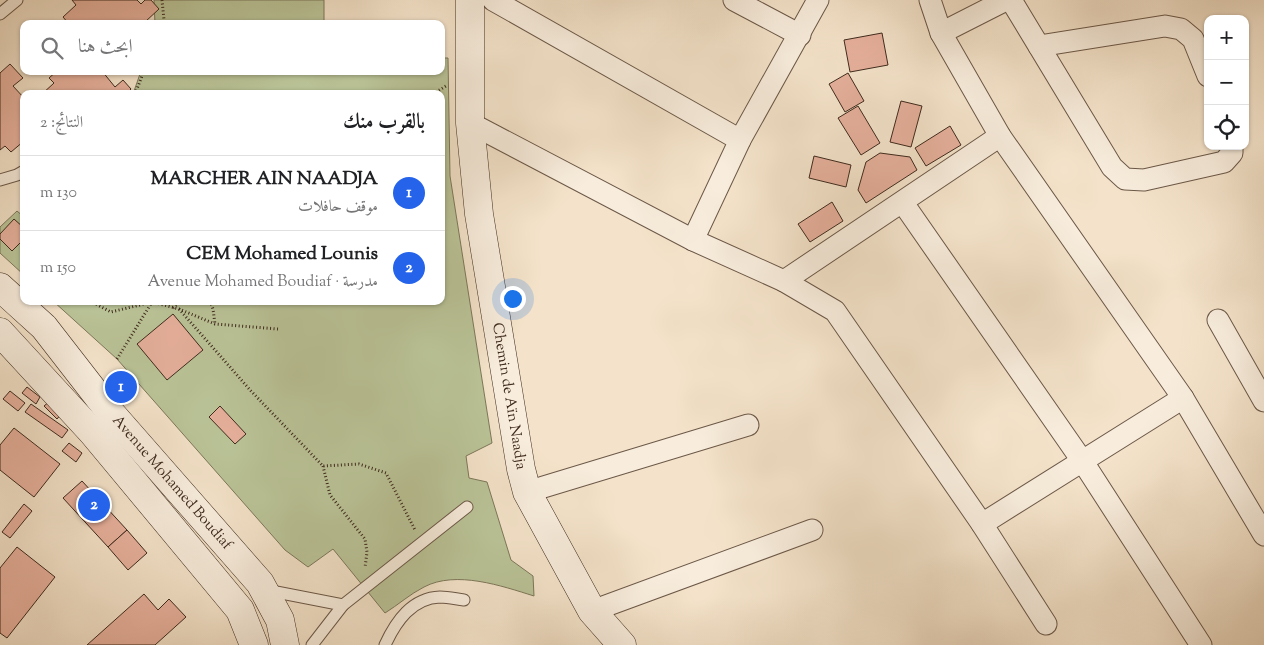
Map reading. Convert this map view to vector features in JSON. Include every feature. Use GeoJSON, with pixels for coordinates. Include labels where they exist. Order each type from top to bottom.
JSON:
{"type":"FeatureCollection","features":[{"type":"Feature","properties":{"kind":"main road","name":"Chemin de Aïn Naadja"},"geometry":{"type":"LineString","coordinates":[[470,0],[470,123],[479,214],[521,469],[527,492],[592,611],[622,645]]}},
{"type":"Feature","properties":{"kind":"main road","name":"Avenue Mohamed Boudiaf"},"geometry":{"type":"LineString","coordinates":[[0,287],[44,327],[110,412],[224,541],[264,590],[280,620],[285,645]]}},
{"type":"Feature","properties":{"kind":"main road","name":"Avenue Mohamed Boudiaf"},"geometry":{"type":"LineString","coordinates":[[0,332],[93,433],[240,610],[254,645]]}},
{"type":"Feature","properties":{"kind":"street"},"geometry":{"type":"LineString","coordinates":[[493,0],[740,140]]}},
{"type":"Feature","properties":{"kind":"street"},"geometry":{"type":"LineString","coordinates":[[734,0],[800,35]]}},
{"type":"Feature","properties":{"kind":"street"},"geometry":{"type":"LineString","coordinates":[[693,240],[740,140],[818,0]]}},
{"type":"Feature","properties":{"kind":"street"},"geometry":{"type":"LineString","coordinates":[[930,0],[941,33],[1000,136],[1183,398],[1264,535]]}},
{"type":"Feature","properties":{"kind":"street"},"geometry":{"type":"LineString","coordinates":[[941,33],[1006,0]]}},
{"type":"Feature","properties":{"kind":"street"},"geometry":{"type":"LineString","coordinates":[[1011,0],[1112,167],[1125,179],[1144,180],[1224,162],[1232,153],[1232,150]]}},
{"type":"Feature","properties":{"kind":"street"},"geometry":{"type":"LineString","coordinates":[[1038,46],[1166,26],[1181,29],[1193,39],[1204,66]]}},
{"type":"Feature","properties":{"kind":"street"},"geometry":{"type":"LineString","coordinates":[[470,123],[693,240],[784,281],[835,311],[982,524],[1046,624]]}},
{"type":"Feature","properties":{"kind":"street"},"geometry":{"type":"LineString","coordinates":[[784,281],[903,203],[1000,136]]}},
{"type":"Feature","properties":{"kind":"street"},"geometry":{"type":"LineString","coordinates":[[903,203],[1082,462],[1201,645]]}},
{"type":"Feature","properties":{"kind":"street"},"geometry":{"type":"LineString","coordinates":[[1218,320],[1264,400]]}},
{"type":"Feature","properties":{"kind":"street"},"geometry":{"type":"LineString","coordinates":[[982,524],[1183,398]]}},
{"type":"Feature","properties":{"kind":"street"},"geometry":{"type":"LineString","coordinates":[[527,492],[748,425]]}},
{"type":"Feature","properties":{"kind":"street"},"geometry":{"type":"LineString","coordinates":[[592,611],[812,530]]}},
{"type":"Feature","properties":{"kind":"lane"},"geometry":{"type":"LineString","coordinates":[[0,14],[17,0]]}},
{"type":"Feature","properties":{"kind":"lane"},"geometry":{"type":"LineString","coordinates":[[0,180],[20,173]]}},
{"type":"Feature","properties":{"kind":"lane"},"geometry":{"type":"LineString","coordinates":[[312,645],[343,606],[467,507]]}},
{"type":"Feature","properties":{"kind":"lane"},"geometry":{"type":"LineString","coordinates":[[264,590],[343,606]]}},
{"type":"Feature","properties":{"kind":"lane"},"geometry":{"type":"LineString","coordinates":[[385,645],[400,618],[417,603],[440,597],[464,600]]}},
{"type":"Feature","properties":{"kind":"path"},"geometry":{"type":"LineString","coordinates":[[162,0],[164,20]]}},
{"type":"Feature","properties":{"kind":"path"},"geometry":{"type":"LineString","coordinates":[[137,90],[142,75]]}},
{"type":"Feature","properties":{"kind":"path"},"geometry":{"type":"LineString","coordinates":[[98,305],[111,312],[140,305]]}},
{"type":"Feature","properties":{"kind":"path"},"geometry":{"type":"LineString","coordinates":[[117,359],[150,305]]}},
{"type":"Feature","properties":{"kind":"path"},"geometry":{"type":"LineString","coordinates":[[162,305],[214,324],[278,329]]}},
{"type":"Feature","properties":{"kind":"path"},"geometry":{"type":"LineString","coordinates":[[173,308],[176,305]]}},
{"type":"Feature","properties":{"kind":"path"},"geometry":{"type":"LineString","coordinates":[[212,305],[214,324]]}},
{"type":"Feature","properties":{"kind":"path"},"geometry":{"type":"LineString","coordinates":[[179,310],[251,391],[323,466],[330,494],[365,539],[367,552],[365,571],[373,581]]}},
{"type":"Feature","properties":{"kind":"path"},"geometry":{"type":"LineString","coordinates":[[323,466],[359,464],[386,472],[421,543]]}},
{"type":"Feature","properties":{"kind":"green space"},"geometry":{"type":"Polygon","coordinates":[[[154,0],[324,0],[324,20],[155,20],[154,0]]]}},
{"type":"Feature","properties":{"kind":"green space"},"geometry":{"type":"Polygon","coordinates":[[[445,58],[448,58],[450,176],[492,443],[466,456],[469,478],[487,482],[511,560],[533,576],[534,596],[479,581],[450,580],[424,587],[385,613],[333,549],[308,567],[285,550],[117,359],[57,305],[445,305],[445,90],[134,90],[140,75],[445,75],[445,58]]]}},
{"type":"Feature","properties":{"kind":"green space"},"geometry":{"type":"Polygon","coordinates":[[[17,211],[20,214],[20,271],[0,253],[0,227],[17,211]]]}},
{"type":"Feature","properties":{"kind":"building"},"geometry":{"type":"Polygon","coordinates":[[[72,0],[137,0],[141,4],[145,0],[151,0],[159,9],[147,20],[66,20],[63,17],[76,5],[72,0]]]}},
{"type":"Feature","properties":{"kind":"building"},"geometry":{"type":"Polygon","coordinates":[[[882,33],[888,65],[850,72],[844,40],[882,33]]]}},
{"type":"Feature","properties":{"kind":"building"},"geometry":{"type":"Polygon","coordinates":[[[10,64],[23,78],[13,86],[20,94],[20,144],[11,152],[5,146],[0,150],[0,73],[10,64]]]}},
{"type":"Feature","properties":{"kind":"building"},"geometry":{"type":"Polygon","coordinates":[[[848,73],[864,101],[845,112],[829,84],[848,73]]]}},
{"type":"Feature","properties":{"kind":"building"},"geometry":{"type":"Polygon","coordinates":[[[52,75],[105,75],[115,87],[123,80],[131,89],[46,90],[54,83],[49,78],[52,75]]]}},
{"type":"Feature","properties":{"kind":"building"},"geometry":{"type":"Polygon","coordinates":[[[901,101],[922,106],[911,147],[890,142],[901,101]]]}},
{"type":"Feature","properties":{"kind":"building"},"geometry":{"type":"Polygon","coordinates":[[[858,106],[880,143],[861,155],[838,118],[858,106]]]}},
{"type":"Feature","properties":{"kind":"building"},"geometry":{"type":"Polygon","coordinates":[[[950,126],[961,145],[926,166],[915,148],[950,126]]]}},
{"type":"Feature","properties":{"kind":"building"},"geometry":{"type":"Polygon","coordinates":[[[880,153],[910,157],[917,170],[866,203],[858,190],[866,162],[880,153]]]}},
{"type":"Feature","properties":{"kind":"building"},"geometry":{"type":"Polygon","coordinates":[[[814,156],[851,165],[846,187],[809,178],[814,156]]]}},
{"type":"Feature","properties":{"kind":"building"},"geometry":{"type":"Polygon","coordinates":[[[832,202],[843,221],[810,242],[798,224],[832,202]]]}},
{"type":"Feature","properties":{"kind":"building"},"geometry":{"type":"Polygon","coordinates":[[[14,219],[20,224],[20,243],[12,251],[0,239],[0,234],[14,219]]]}},
{"type":"Feature","properties":{"kind":"building"},"geometry":{"type":"Polygon","coordinates":[[[173,314],[203,350],[167,380],[137,344],[173,314]]]}},
{"type":"Feature","properties":{"kind":"building"},"geometry":{"type":"Polygon","coordinates":[[[27,387],[40,397],[36,404],[22,393],[27,387]]]}},
{"type":"Feature","properties":{"kind":"building"},"geometry":{"type":"Polygon","coordinates":[[[10,391],[25,403],[18,411],[3,399],[10,391]]]}},
{"type":"Feature","properties":{"kind":"building"},"geometry":{"type":"Polygon","coordinates":[[[50,401],[62,413],[57,419],[44,406],[50,401]]]}},
{"type":"Feature","properties":{"kind":"building"},"geometry":{"type":"Polygon","coordinates":[[[31,404],[68,430],[62,438],[25,412],[31,404]]]}},
{"type":"Feature","properties":{"kind":"building"},"geometry":{"type":"Polygon","coordinates":[[[220,406],[246,434],[235,444],[209,417],[220,406]]]}},
{"type":"Feature","properties":{"kind":"building"},"geometry":{"type":"Polygon","coordinates":[[[14,428],[60,464],[34,497],[0,470],[0,445],[14,428]]]}},
{"type":"Feature","properties":{"kind":"building"},"geometry":{"type":"Polygon","coordinates":[[[69,443],[82,453],[76,462],[62,451],[69,443]]]}},
{"type":"Feature","properties":{"kind":"building"},"geometry":{"type":"Polygon","coordinates":[[[82,481],[127,530],[108,547],[63,498],[82,481]]]}},
{"type":"Feature","properties":{"kind":"building"},"geometry":{"type":"Polygon","coordinates":[[[24,504],[32,511],[10,538],[2,532],[24,504]]]}},
{"type":"Feature","properties":{"kind":"building"},"geometry":{"type":"Polygon","coordinates":[[[127,530],[147,553],[128,570],[108,547],[127,530]]]}},
{"type":"Feature","properties":{"kind":"building"},"geometry":{"type":"Polygon","coordinates":[[[17,547],[55,577],[7,638],[0,633],[0,568],[17,547]]]}},
{"type":"Feature","properties":{"kind":"building"},"geometry":{"type":"Polygon","coordinates":[[[144,594],[158,610],[169,599],[186,617],[155,645],[87,645],[144,594]]]}},
{"type":"Feature","properties":{"kind":"place","name":"MARCHER AIN NAADJA"},"geometry":{"type":"Point","coordinates":[121,387]}},
{"type":"Feature","properties":{"kind":"place","name":"CEM Mohamed Lounis"},"geometry":{"type":"Point","coordinates":[94,505]}}]}
